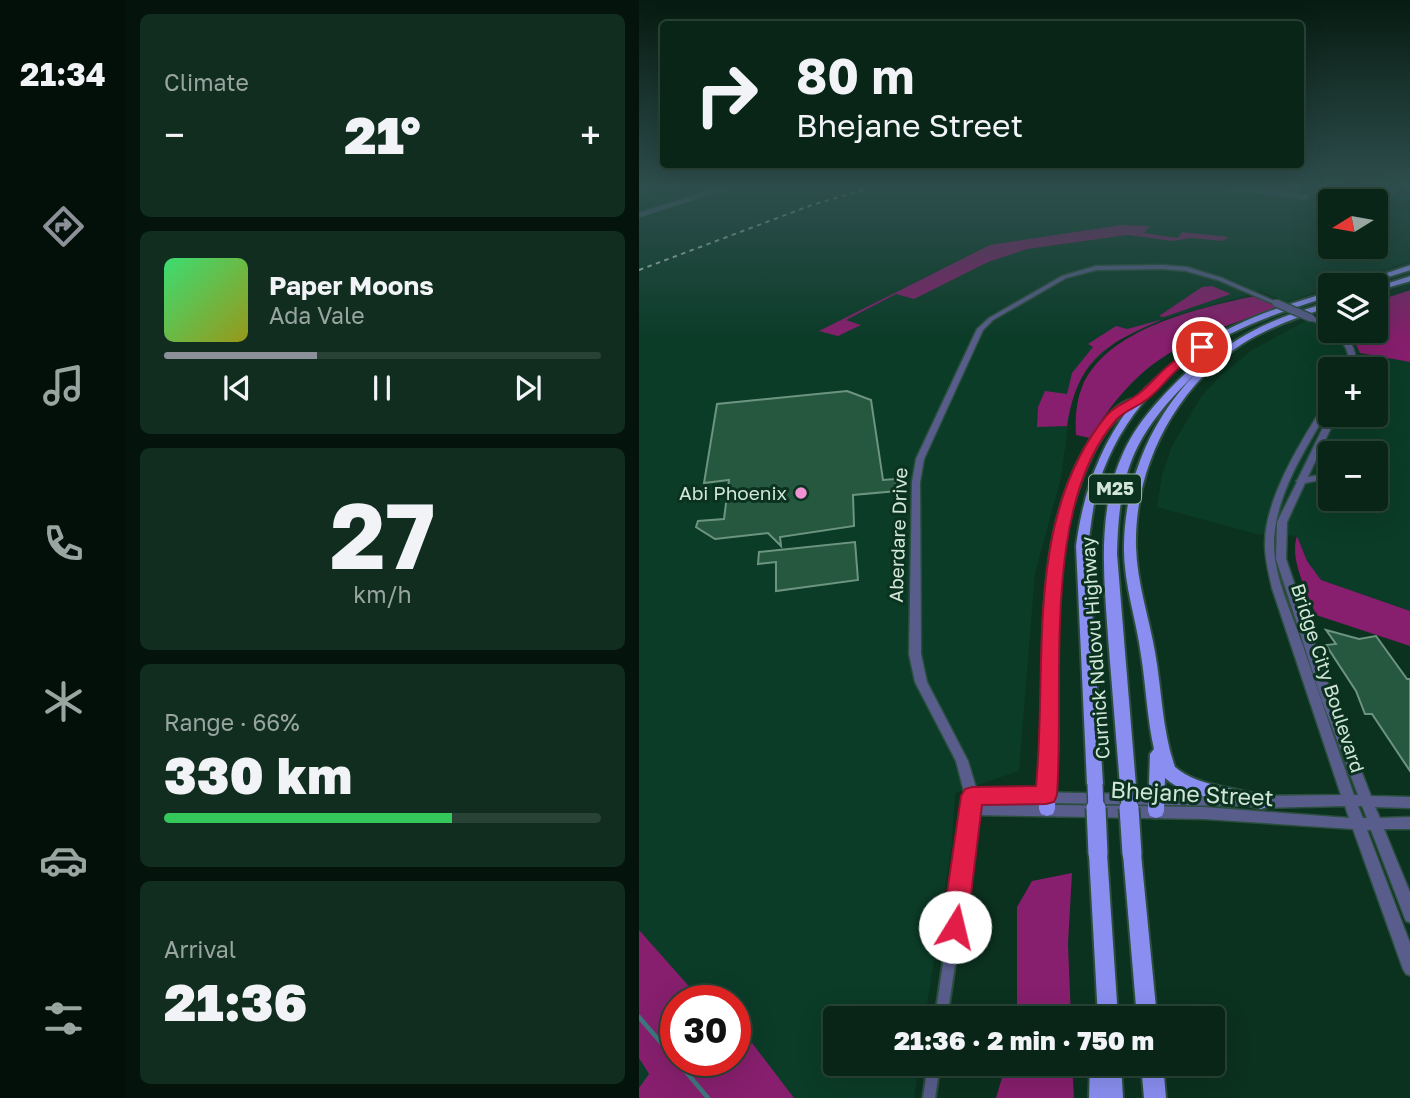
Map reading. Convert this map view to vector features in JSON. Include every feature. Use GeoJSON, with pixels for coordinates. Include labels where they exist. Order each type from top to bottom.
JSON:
{"type":"FeatureCollection","features":[{"type":"Feature","properties":{"kind":"main road"},"geometry":{"type":"LineString","coordinates":[[1388,274],[1410,267]]}},
{"type":"Feature","properties":{"kind":"main road"},"geometry":{"type":"LineString","coordinates":[[1388,284],[1410,277]]}},
{"type":"Feature","properties":{"kind":"main road","name":"Curnick Ndlovu Highway"},"geometry":{"type":"LineString","coordinates":[[1107,1006],[1082,549],[1085,515],[1094,479],[1108,444],[1125,417],[1140,399],[1184,358],[1214,339],[1262,317],[1318,298]]}},
{"type":"Feature","properties":{"kind":"main road","name":"Curnick Ndlovu Highway"},"geometry":{"type":"LineString","coordinates":[[1147,1006],[1132,854],[1109,536],[1114,495],[1137,434],[1197,367],[1226,346],[1264,326],[1318,306]]}},
{"type":"Feature","properties":{"kind":"main road"},"geometry":{"type":"LineString","coordinates":[[1261,802],[1243,794],[1189,786],[1168,771],[1130,545],[1136,488],[1147,454],[1168,412],[1217,358],[1267,328],[1318,307]]}},
{"type":"Feature","properties":{"kind":"main road"},"geometry":{"type":"LineString","coordinates":[[1047,802],[1053,597],[1064,517],[1074,482],[1099,435],[1120,410],[1140,399]]}},
{"type":"Feature","properties":{"kind":"main road"},"geometry":{"type":"LineString","coordinates":[[1156,804],[1159,729]]}},
{"type":"Feature","properties":{"kind":"main road"},"geometry":{"type":"LineString","coordinates":[[1100,1098],[1101,1076]]}},
{"type":"Feature","properties":{"kind":"main road"},"geometry":{"type":"LineString","coordinates":[[1111,1076],[1112,1098]]}},
{"type":"Feature","properties":{"kind":"main road"},"geometry":{"type":"LineString","coordinates":[[1153,1076],[1155,1098]]}},
{"type":"Feature","properties":{"kind":"street","name":"Aberdare Drive"},"geometry":{"type":"LineString","coordinates":[[943,1006],[972,802],[957,751],[921,682],[915,654],[916,482],[926,442],[980,329],[991,319],[1064,277],[1096,268],[1187,269],[1220,279],[1318,322]]}},
{"type":"Feature","properties":{"kind":"street","name":"Bridge City Boulevard"},"geometry":{"type":"LineString","coordinates":[[1318,424],[1279,496],[1271,524],[1270,549],[1274,572],[1376,824],[1410,916]]}},
{"type":"Feature","properties":{"kind":"street","name":"Bridge City Boulevard"},"geometry":{"type":"LineString","coordinates":[[1327,427],[1282,522],[1279,545],[1281,559],[1296,624],[1351,800],[1410,969]]}},
{"type":"Feature","properties":{"kind":"street"},"geometry":{"type":"LineString","coordinates":[[1300,481],[1318,478]]}},
{"type":"Feature","properties":{"kind":"street","name":"Bhejane Street"},"geometry":{"type":"LineString","coordinates":[[972,802],[1156,804],[1351,800],[1410,803]]}},
{"type":"Feature","properties":{"kind":"street","name":"Bhejane Street"},"geometry":{"type":"LineString","coordinates":[[1156,804],[1359,824],[1410,822]]}},
{"type":"Feature","properties":{"kind":"street"},"geometry":{"type":"LineString","coordinates":[[929,1098],[932,1076]]}},
{"type":"Feature","properties":{"kind":"shaded area"},"geometry":{"type":"Polygon","coordinates":[[[639,237],[1318,237],[1318,259],[1388,259],[1388,237],[1410,237],[1410,261],[1374,273],[1318,273],[1318,291],[1286,302],[1260,291],[1164,319],[1117,341],[1082,374],[1072,396],[1061,478],[1035,573],[1019,771],[955,793],[952,844],[927,1006],[823,1006],[823,1076],[917,1076],[914,1098],[639,1098],[639,237]]]}},
{"type":"Feature","properties":{"kind":"shaded area"},"geometry":{"type":"Polygon","coordinates":[[[1041,237],[1111,237],[1027,249],[988,262],[914,299],[896,294],[846,320],[861,325],[838,336],[819,331],[990,245],[1041,237]]]}},
{"type":"Feature","properties":{"kind":"shaded area"},"geometry":{"type":"Polygon","coordinates":[[[1144,237],[1229,237],[1223,241],[1191,238],[1173,241],[1144,237]]]}},
{"type":"Feature","properties":{"kind":"shaded area"},"geometry":{"type":"Polygon","coordinates":[[[1212,286],[1231,294],[1164,317],[1159,316],[1202,287],[1212,286]]]}},
{"type":"Feature","properties":{"kind":"shaded area"},"geometry":{"type":"Polygon","coordinates":[[[1411,290],[1410,362],[1360,353],[1355,343],[1388,343],[1389,297],[1411,290]]]}},
{"type":"Feature","properties":{"kind":"shaded area"},"geometry":{"type":"Polygon","coordinates":[[[1255,296],[1278,307],[1218,329],[1170,353],[1129,386],[1109,409],[1090,438],[1076,435],[1076,411],[1082,387],[1094,367],[1111,350],[1133,335],[1157,324],[1208,307],[1255,296]]]}},
{"type":"Feature","properties":{"kind":"shaded area"},"geometry":{"type":"Polygon","coordinates":[[[1315,316],[1318,317],[1318,343],[1353,343],[1361,353],[1383,357],[1318,357],[1318,427],[1388,427],[1388,358],[1410,362],[1410,611],[1321,580],[1307,561],[1297,536],[1256,534],[1157,507],[1162,475],[1172,446],[1201,397],[1219,377],[1252,350],[1315,316]]]}},
{"type":"Feature","properties":{"kind":"shaded area"},"geometry":{"type":"Polygon","coordinates":[[[1164,319],[1125,337],[1097,357],[1078,385],[1067,426],[1037,427],[1038,407],[1045,391],[1067,394],[1072,373],[1093,347],[1088,344],[1116,326],[1127,329],[1164,319]]]}},
{"type":"Feature","properties":{"kind":"shaded area"},"geometry":{"type":"Polygon","coordinates":[[[1297,536],[1307,561],[1321,580],[1410,611],[1410,646],[1316,615],[1297,565],[1297,536]]]}},
{"type":"Feature","properties":{"kind":"shaded area"},"geometry":{"type":"Polygon","coordinates":[[[1072,873],[1068,944],[1071,1006],[1017,1006],[1017,907],[1032,881],[1072,873]]]}},
{"type":"Feature","properties":{"kind":"shaded area"},"geometry":{"type":"Polygon","coordinates":[[[639,930],[688,985],[660,985],[660,1076],[751,1076],[752,1043],[794,1098],[639,1098],[639,1088],[649,1074],[639,1058],[639,930]]]}},
{"type":"Feature","properties":{"kind":"shaded area"},"geometry":{"type":"Polygon","coordinates":[[[1002,1076],[1073,1076],[1074,1098],[996,1098],[1002,1076]]]}},
{"type":"Feature","properties":{"kind":"building","name":"Abi Phoenix"},"geometry":{"type":"Polygon","coordinates":[[[847,391],[871,400],[883,480],[895,479],[897,491],[853,495],[854,526],[780,537],[781,546],[768,533],[715,539],[696,527],[698,521],[724,519],[729,480],[704,483],[717,404],[847,391]]]}},
{"type":"Feature","properties":{"kind":"building"},"geometry":{"type":"Polygon","coordinates":[[[855,542],[858,580],[776,591],[776,562],[758,564],[759,552],[855,542]]]}},
{"type":"Feature","properties":{"kind":"building"},"geometry":{"type":"Polygon","coordinates":[[[1326,630],[1359,639],[1376,636],[1407,679],[1410,679],[1410,771],[1372,714],[1365,714],[1356,691],[1326,645],[1336,644],[1326,630]]]}},
{"type":"Feature","properties":{"kind":"waterway"},"geometry":{"type":"LineString","coordinates":[[639,1017],[708,1098]]}},
{"type":"Feature","properties":{"kind":"railway"},"geometry":{"type":"LineString","coordinates":[[639,270],[726,237]]}},
{"type":"Feature","properties":{"kind":"place","name":"Abi Phoenix"},"geometry":{"type":"Point","coordinates":[801,493]}},
{"type":"Feature","properties":{"kind":"route"},"geometry":{"type":"LineString","coordinates":[[955,927],[972,796],[1046,795],[1050,752],[1053,597],[1064,517],[1083,460],[1112,417],[1127,404],[1140,399],[1174,366],[1202,347]]}}]}
